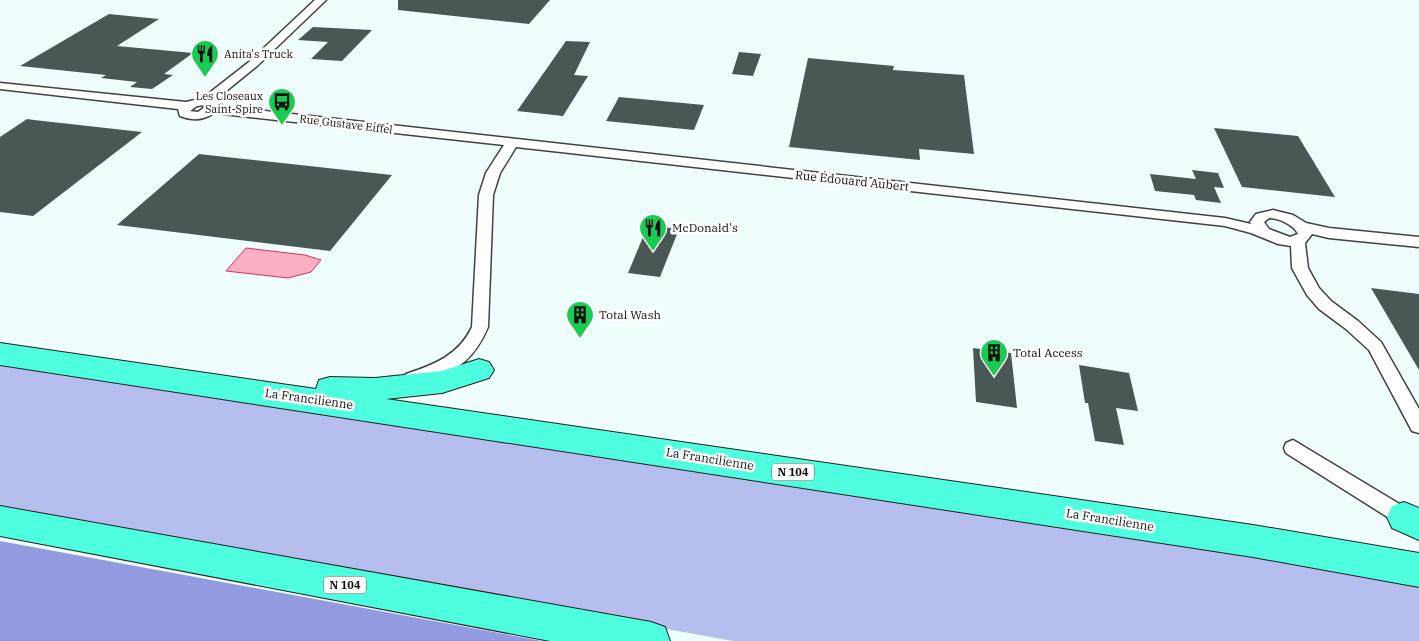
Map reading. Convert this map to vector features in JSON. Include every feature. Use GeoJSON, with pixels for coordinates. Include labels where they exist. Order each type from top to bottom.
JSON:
{"type":"FeatureCollection","features":[{"type":"Feature","properties":{"kind":"highway","name":"La Francilienne"},"geometry":{"type":"LineString","coordinates":[[0,354],[1224,537],[1419,570]]}},
{"type":"Feature","properties":{"kind":"highway"},"geometry":{"type":"LineString","coordinates":[[111,370],[144,359],[332,388],[375,389],[442,382],[479,370]]}},
{"type":"Feature","properties":{"kind":"highway","name":"N 104"},"geometry":{"type":"LineString","coordinates":[[0,521],[651,641]]}},
{"type":"Feature","properties":{"kind":"street"},"geometry":{"type":"LineString","coordinates":[[210,105],[321,0]]}},
{"type":"Feature","properties":{"kind":"street","name":"Rue Gustave Eiffel"},"geometry":{"type":"LineString","coordinates":[[0,86],[186,106],[184,112],[192,116],[201,114],[210,105],[480,139]]}},
{"type":"Feature","properties":{"kind":"street","name":"Rue Édouard Aubert"},"geometry":{"type":"LineString","coordinates":[[480,139],[1260,225]]}},
{"type":"Feature","properties":{"kind":"street"},"geometry":{"type":"LineString","coordinates":[[401,385],[405,381],[429,374],[451,363],[471,346],[480,327],[486,195],[493,173],[512,143]]}},
{"type":"Feature","properties":{"kind":"street"},"geometry":{"type":"LineString","coordinates":[[1419,242],[1329,234],[1301,236],[1276,238],[1260,225],[1267,215],[1282,216],[1301,236],[1300,268],[1313,291],[1325,305],[1352,325],[1374,346],[1419,426]]}},
{"type":"Feature","properties":{"kind":"street"},"geometry":{"type":"LineString","coordinates":[[1293,448],[1412,521]]}},
{"type":"Feature","properties":{"kind":"shaded area"},"geometry":{"type":"Polygon","coordinates":[[[246,248],[305,255],[321,260],[311,272],[288,278],[226,271],[246,248]]]}},
{"type":"Feature","properties":{"kind":"shaded area"},"geometry":{"type":"Polygon","coordinates":[[[0,365],[1041,520],[1419,582],[1419,641],[733,641],[0,508],[0,365]]]}},
{"type":"Feature","properties":{"kind":"shaded area"},"geometry":{"type":"Polygon","coordinates":[[[0,541],[542,641],[0,641],[0,541]]]}},
{"type":"Feature","properties":{"kind":"building"},"geometry":{"type":"Polygon","coordinates":[[[398,0],[550,0],[529,24],[398,10],[398,0]]]}},
{"type":"Feature","properties":{"kind":"building"},"geometry":{"type":"Polygon","coordinates":[[[109,14],[159,19],[117,46],[193,53],[164,74],[173,75],[152,89],[130,87],[137,82],[101,78],[106,75],[20,66],[109,14]]]}},
{"type":"Feature","properties":{"kind":"building"},"geometry":{"type":"Polygon","coordinates":[[[313,27],[372,30],[342,61],[311,59],[328,42],[298,40],[313,27]]]}},
{"type":"Feature","properties":{"kind":"building"},"geometry":{"type":"Polygon","coordinates":[[[566,41],[590,42],[574,75],[588,76],[563,116],[517,111],[566,41]]]}},
{"type":"Feature","properties":{"kind":"building"},"geometry":{"type":"Polygon","coordinates":[[[739,52],[761,54],[753,76],[732,74],[739,52]]]}},
{"type":"Feature","properties":{"kind":"building"},"geometry":{"type":"Polygon","coordinates":[[[808,58],[894,66],[893,70],[964,75],[974,154],[919,149],[920,160],[789,147],[808,58]]]}},
{"type":"Feature","properties":{"kind":"building"},"geometry":{"type":"Polygon","coordinates":[[[619,97],[704,105],[694,130],[606,121],[619,97]]]}},
{"type":"Feature","properties":{"kind":"building"},"geometry":{"type":"Polygon","coordinates":[[[27,119],[142,132],[33,216],[0,212],[0,137],[27,119]]]}},
{"type":"Feature","properties":{"kind":"building"},"geometry":{"type":"Polygon","coordinates":[[[1214,128],[1298,136],[1335,197],[1242,187],[1214,128]]]}},
{"type":"Feature","properties":{"kind":"building"},"geometry":{"type":"Polygon","coordinates":[[[199,154],[392,175],[330,251],[117,225],[199,154]]]}},
{"type":"Feature","properties":{"kind":"building"},"geometry":{"type":"Polygon","coordinates":[[[1192,170],[1218,173],[1224,188],[1214,187],[1221,203],[1196,200],[1194,195],[1155,191],[1150,174],[1196,179],[1192,170]]]}},
{"type":"Feature","properties":{"kind":"building","name":"McDonald's"},"geometry":{"type":"Polygon","coordinates":[[[648,225],[679,229],[660,277],[628,273],[648,225]]]}},
{"type":"Feature","properties":{"kind":"building"},"geometry":{"type":"Polygon","coordinates":[[[1371,288],[1419,294],[1419,370],[1371,288]]]}},
{"type":"Feature","properties":{"kind":"building","name":"Total Access"},"geometry":{"type":"Polygon","coordinates":[[[973,348],[1011,353],[1017,408],[976,402],[973,348]]]}},
{"type":"Feature","properties":{"kind":"building"},"geometry":{"type":"Polygon","coordinates":[[[1079,365],[1129,373],[1138,411],[1116,408],[1124,445],[1095,441],[1088,403],[1085,403],[1079,365]]]}},
{"type":"Feature","properties":{"kind":"place","name":"Anita's Truck"},"geometry":{"type":"Point","coordinates":[205,78]}},
{"type":"Feature","properties":{"kind":"place","name":"Les Closeaux Saint-Spire"},"geometry":{"type":"Point","coordinates":[282,126]}},
{"type":"Feature","properties":{"kind":"place","name":"McDonald's"},"geometry":{"type":"Point","coordinates":[653,252]}},
{"type":"Feature","properties":{"kind":"place","name":"Total Wash"},"geometry":{"type":"Point","coordinates":[580,339]}},
{"type":"Feature","properties":{"kind":"place","name":"Total Access"},"geometry":{"type":"Point","coordinates":[994,377]}}]}
